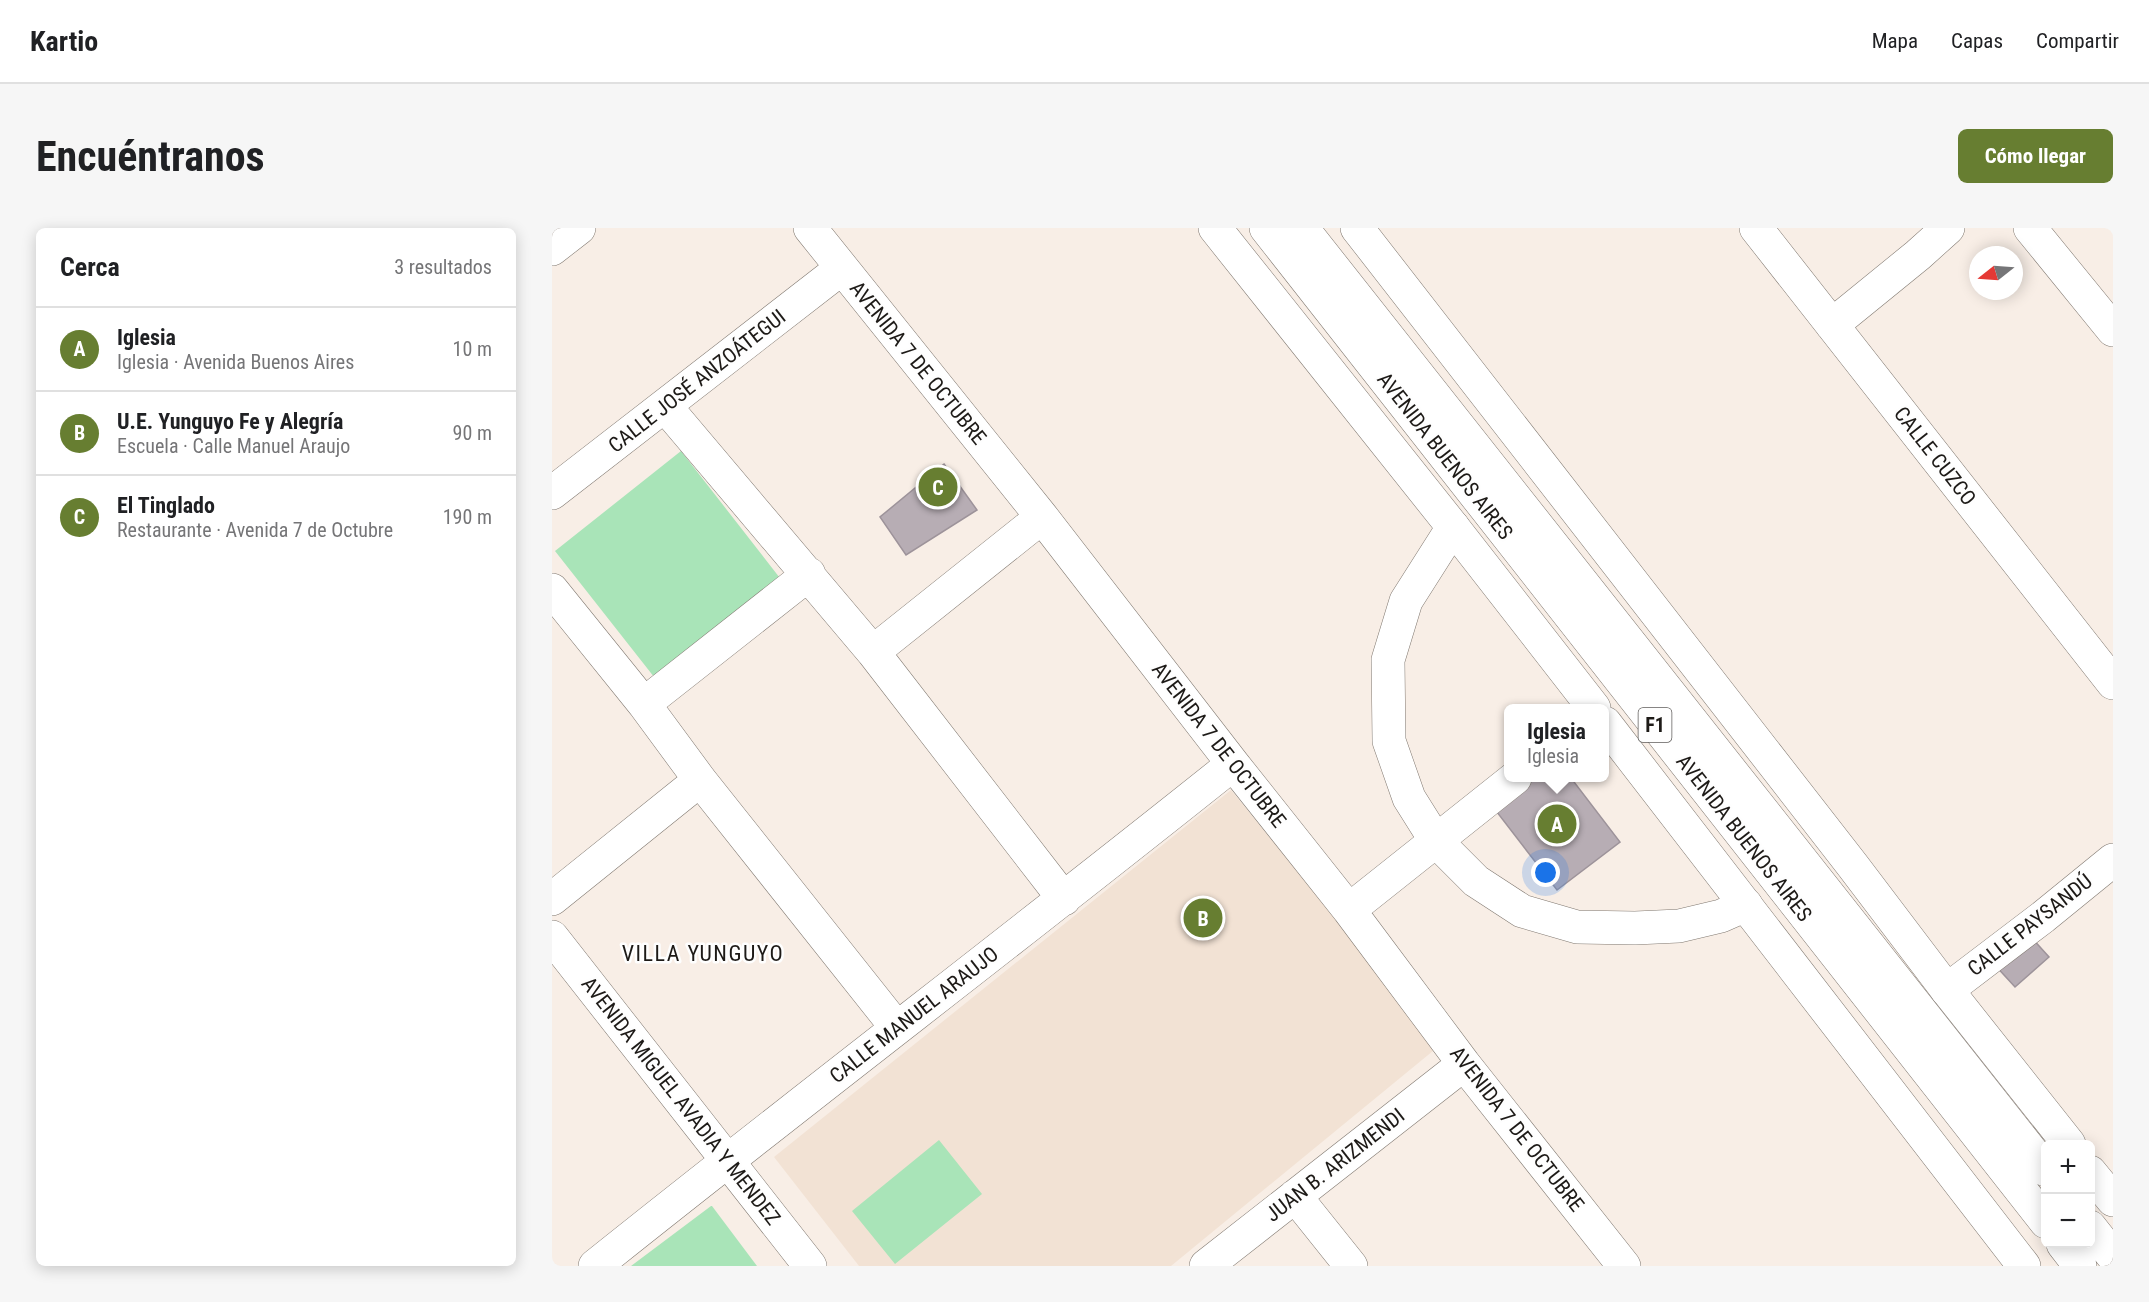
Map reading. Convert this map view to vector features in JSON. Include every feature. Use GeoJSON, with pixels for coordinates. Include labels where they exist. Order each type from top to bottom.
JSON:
{"type":"FeatureCollection","features":[{"type":"Feature","properties":{"kind":"main road"},"geometry":{"type":"LineString","coordinates":[[552,249],[579,228]]}},
{"type":"Feature","properties":{"kind":"main road","name":"AVENIDA 7 DE OCTUBRE"},"geometry":{"type":"LineString","coordinates":[[810,228],[1042,517],[1233,764],[1349,909],[1464,1064],[1624,1266]]}},
{"type":"Feature","properties":{"kind":"main road","name":"AVENIDA BUENOS AIRES"},"geometry":{"type":"LineString","coordinates":[[1215,228],[1591,704]]}},
{"type":"Feature","properties":{"kind":"main road","name":"AVENIDA BUENOS AIRES"},"geometry":{"type":"LineString","coordinates":[[1266,228],[2041,1216]]}},
{"type":"Feature","properties":{"kind":"main road","name":"AVENIDA BUENOS AIRES"},"geometry":{"type":"LineString","coordinates":[[1302,228],[2041,1164]]}},
{"type":"Feature","properties":{"kind":"main road"},"geometry":{"type":"LineString","coordinates":[[1357,228],[2066,1140]]}},
{"type":"Feature","properties":{"kind":"main road","name":"CALLE CUZCO"},"geometry":{"type":"LineString","coordinates":[[1756,228],[2113,684]]}},
{"type":"Feature","properties":{"kind":"main road"},"geometry":{"type":"LineString","coordinates":[[1832,325],[1948,228]]}},
{"type":"Feature","properties":{"kind":"main road"},"geometry":{"type":"LineString","coordinates":[[2030,228],[2113,330]]}},
{"type":"Feature","properties":{"kind":"main road","name":"CALLE JOSÉ ANZOÁTEGUI"},"geometry":{"type":"LineString","coordinates":[[552,494],[842,268]]}},
{"type":"Feature","properties":{"kind":"main road"},"geometry":{"type":"LineString","coordinates":[[664,406],[873,652],[1064,899]]}},
{"type":"Feature","properties":{"kind":"main road"},"geometry":{"type":"LineString","coordinates":[[873,652],[1042,517]]}},
{"type":"Feature","properties":{"kind":"main road"},"geometry":{"type":"LineString","coordinates":[[1453,527],[1406,601],[1388,660],[1389,741],[1409,798],[1436,841],[1476,880],[1522,912],[1577,927],[1678,926],[1721,916],[1746,905]]}},
{"type":"Feature","properties":{"kind":"main road"},"geometry":{"type":"LineString","coordinates":[[644,704],[808,574]]}},
{"type":"Feature","properties":{"kind":"main road"},"geometry":{"type":"LineString","coordinates":[[552,590],[897,1028]]}},
{"type":"Feature","properties":{"kind":"main road","name":"AVENIDA BUENOS AIRES"},"geometry":{"type":"LineString","coordinates":[[1609,728],[2024,1266]]}},
{"type":"Feature","properties":{"kind":"main road","name":"CALLE MANUEL ARAUJO"},"geometry":{"type":"LineString","coordinates":[[594,1266],[1233,764]]}},
{"type":"Feature","properties":{"kind":"main road"},"geometry":{"type":"LineString","coordinates":[[552,899],[700,780]]}},
{"type":"Feature","properties":{"kind":"main road"},"geometry":{"type":"LineString","coordinates":[[1349,909],[1509,782]]}},
{"type":"Feature","properties":{"kind":"main road","name":"CALLE PAYSANDÚ"},"geometry":{"type":"LineString","coordinates":[[1947,990],[2113,860]]}},
{"type":"Feature","properties":{"kind":"main road","name":"AVENIDA MIGUEL AVADIA Y MENDEZ"},"geometry":{"type":"LineString","coordinates":[[552,937],[810,1266]]}},
{"type":"Feature","properties":{"kind":"main road","name":"JUAN B. ARIZMENDI"},"geometry":{"type":"LineString","coordinates":[[1206,1266],[1464,1064]]}},
{"type":"Feature","properties":{"kind":"main road"},"geometry":{"type":"LineString","coordinates":[[2095,1177],[2113,1200]]}},
{"type":"Feature","properties":{"kind":"main road"},"geometry":{"type":"LineString","coordinates":[[1295,1196],[1351,1266]]}},
{"type":"Feature","properties":{"kind":"main road"},"geometry":{"type":"LineString","coordinates":[[2095,1232],[2113,1256]]}},
{"type":"Feature","properties":{"kind":"main road"},"geometry":{"type":"LineString","coordinates":[[2066,1248],[2080,1266]]}},
{"type":"Feature","properties":{"kind":"shaded area"},"geometry":{"type":"Polygon","coordinates":[[[1231,790],[1439,1046],[1171,1266],[859,1266],[774,1157],[1231,790]]]}},
{"type":"Feature","properties":{"kind":"green space"},"geometry":{"type":"Polygon","coordinates":[[[681,451],[783,582],[658,682],[555,551],[681,451]]]}},
{"type":"Feature","properties":{"kind":"green space"},"geometry":{"type":"Polygon","coordinates":[[[939,1140],[982,1194],[895,1264],[852,1211],[939,1140]]]}},
{"type":"Feature","properties":{"kind":"green space"},"geometry":{"type":"Polygon","coordinates":[[[711,1206],[757,1266],[631,1266],[711,1206]]]}},
{"type":"Feature","properties":{"kind":"building"},"geometry":{"type":"Polygon","coordinates":[[[944,464],[977,510],[906,555],[880,517],[944,464]]]}},
{"type":"Feature","properties":{"kind":"building"},"geometry":{"type":"Polygon","coordinates":[[[1526,782],[1574,782],[1620,842],[1557,890],[1493,807],[1526,782]]]}},
{"type":"Feature","properties":{"kind":"building"},"geometry":{"type":"Polygon","coordinates":[[[2030,936],[2049,957],[2015,987],[1994,964],[2030,936]]]}},
{"type":"Feature","properties":{"kind":"place","name":"El Tinglado"},"geometry":{"type":"Point","coordinates":[938,487]}},
{"type":"Feature","properties":{"kind":"place","name":"Iglesia"},"geometry":{"type":"Point","coordinates":[1557,824]}},
{"type":"Feature","properties":{"kind":"place","name":"U.E. Yunguyo Fe y Alegría"},"geometry":{"type":"Point","coordinates":[1203,918]}},
{"type":"Feature","properties":{"kind":"district","name":"VILLA YUNGUYO"},"geometry":{"type":"Point","coordinates":[703,953]}}]}
